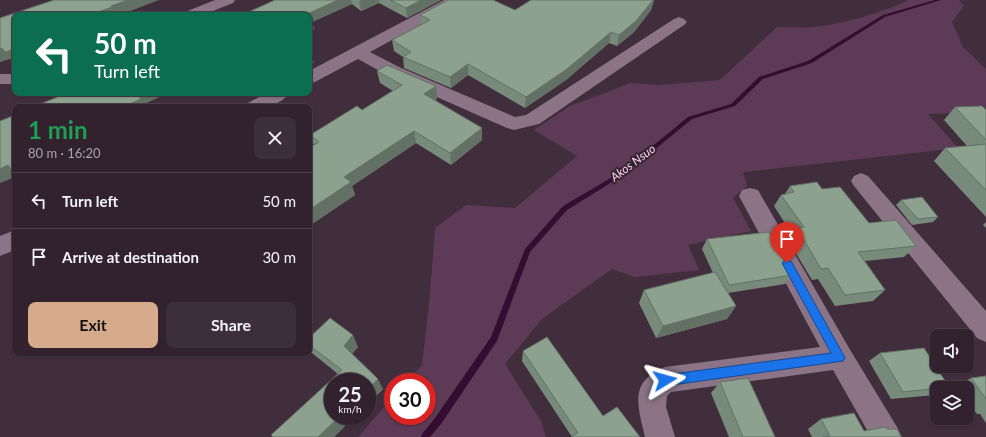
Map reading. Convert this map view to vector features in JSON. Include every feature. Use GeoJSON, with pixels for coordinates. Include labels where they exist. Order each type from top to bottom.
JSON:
{"type":"FeatureCollection","features":[{"type":"Feature","properties":{"kind":"street"},"geometry":{"type":"LineString","coordinates":[[198,12],[228,0]]}},
{"type":"Feature","properties":{"kind":"street"},"geometry":{"type":"LineString","coordinates":[[312,76],[454,0]]}},
{"type":"Feature","properties":{"kind":"street"},"geometry":{"type":"LineString","coordinates":[[358,52],[393,70],[514,124],[532,120],[679,22]]}},
{"type":"Feature","properties":{"kind":"street"},"geometry":{"type":"LineString","coordinates":[[0,80],[12,79]]}},
{"type":"Feature","properties":{"kind":"street"},"geometry":{"type":"LineString","coordinates":[[260,104],[274,96]]}},
{"type":"Feature","properties":{"kind":"street"},"geometry":{"type":"LineString","coordinates":[[861,181],[986,330]]}},
{"type":"Feature","properties":{"kind":"street"},"geometry":{"type":"LineString","coordinates":[[750,196],[840,358],[887,437]]}},
{"type":"Feature","properties":{"kind":"street"},"geometry":{"type":"LineString","coordinates":[[0,247],[12,241]]}},
{"type":"Feature","properties":{"kind":"street"},"geometry":{"type":"LineString","coordinates":[[660,437],[652,407],[653,390],[665,380],[840,358]]}},
{"type":"Feature","properties":{"kind":"shaded area"},"geometry":{"type":"Polygon","coordinates":[[[906,0],[959,0],[964,6],[952,22],[963,47],[986,69],[986,112],[928,114],[958,148],[743,172],[747,186],[733,198],[751,231],[688,245],[699,270],[635,277],[612,269],[542,319],[505,364],[541,421],[546,437],[358,437],[368,425],[376,425],[376,416],[384,407],[384,425],[436,425],[436,373],[415,373],[422,365],[430,294],[435,228],[466,205],[515,208],[577,156],[534,130],[570,106],[630,83],[658,85],[720,80],[777,27],[826,26],[873,14],[907,1],[906,0]]]}},
{"type":"Feature","properties":{"kind":"building"},"geometry":{"type":"Polygon","coordinates":[[[54,0],[128,0],[98,12],[18,12],[54,0]]]}},
{"type":"Feature","properties":{"kind":"building"},"geometry":{"type":"Polygon","coordinates":[[[275,0],[338,0],[312,12],[249,12],[275,0]]]}},
{"type":"Feature","properties":{"kind":"building"},"geometry":{"type":"Polygon","coordinates":[[[390,0],[421,0],[406,8],[390,0]]]}},
{"type":"Feature","properties":{"kind":"building"},"geometry":{"type":"Polygon","coordinates":[[[448,0],[493,0],[515,10],[531,0],[653,0],[636,21],[619,35],[611,32],[567,69],[526,97],[468,64],[450,77],[403,57],[411,52],[392,40],[430,20],[420,15],[448,0]]]}},
{"type":"Feature","properties":{"kind":"building"},"geometry":{"type":"Polygon","coordinates":[[[12,14],[12,50],[5,52],[2,48],[0,49],[0,18],[12,14]]]}},
{"type":"Feature","properties":{"kind":"building"},"geometry":{"type":"Polygon","coordinates":[[[387,65],[436,86],[424,94],[482,128],[450,153],[414,131],[344,177],[351,182],[312,208],[312,146],[319,142],[312,137],[312,134],[357,106],[362,110],[402,85],[377,71],[387,65]]]}},
{"type":"Feature","properties":{"kind":"building"},"geometry":{"type":"Polygon","coordinates":[[[60,96],[138,96],[141,99],[130,104],[40,104],[60,96]]]}},
{"type":"Feature","properties":{"kind":"building"},"geometry":{"type":"Polygon","coordinates":[[[982,106],[986,110],[986,140],[955,107],[982,106]]]}},
{"type":"Feature","properties":{"kind":"building"},"geometry":{"type":"Polygon","coordinates":[[[12,116],[12,171],[8,165],[0,169],[0,121],[12,116]]]}},
{"type":"Feature","properties":{"kind":"building"},"geometry":{"type":"Polygon","coordinates":[[[986,144],[986,190],[945,148],[986,144]]]}},
{"type":"Feature","properties":{"kind":"building"},"geometry":{"type":"Polygon","coordinates":[[[817,182],[822,189],[840,187],[869,223],[896,220],[916,246],[858,252],[885,290],[845,295],[828,268],[821,269],[797,228],[804,227],[781,195],[794,192],[790,186],[817,182]]]}},
{"type":"Feature","properties":{"kind":"building"},"geometry":{"type":"Polygon","coordinates":[[[922,197],[938,217],[918,219],[901,200],[922,197]]]}},
{"type":"Feature","properties":{"kind":"building"},"geometry":{"type":"Polygon","coordinates":[[[769,232],[792,275],[729,285],[707,239],[769,232]]]}},
{"type":"Feature","properties":{"kind":"building"},"geometry":{"type":"Polygon","coordinates":[[[715,272],[736,306],[663,326],[644,290],[715,272]]]}},
{"type":"Feature","properties":{"kind":"building"},"geometry":{"type":"Polygon","coordinates":[[[330,318],[353,335],[344,346],[372,373],[339,373],[342,370],[312,347],[312,335],[330,318]]]}},
{"type":"Feature","properties":{"kind":"building"},"geometry":{"type":"Polygon","coordinates":[[[547,337],[603,416],[617,407],[640,437],[572,436],[578,433],[523,351],[547,337]]]}},
{"type":"Feature","properties":{"kind":"building"},"geometry":{"type":"Polygon","coordinates":[[[924,348],[930,357],[930,373],[940,373],[945,381],[930,381],[930,389],[903,392],[880,353],[924,348]]]}},
{"type":"Feature","properties":{"kind":"building"},"geometry":{"type":"Polygon","coordinates":[[[986,376],[986,399],[974,381],[971,378],[986,376]]]}},
{"type":"Feature","properties":{"kind":"building"},"geometry":{"type":"Polygon","coordinates":[[[748,378],[775,437],[743,437],[720,382],[748,378]]]}},
{"type":"Feature","properties":{"kind":"building"},"geometry":{"type":"Polygon","coordinates":[[[324,386],[324,425],[331,425],[318,437],[273,437],[271,435],[324,386]]]}},
{"type":"Feature","properties":{"kind":"building"},"geometry":{"type":"Polygon","coordinates":[[[854,413],[864,431],[885,427],[887,429],[897,429],[901,437],[822,437],[830,436],[821,419],[854,413]]]}},
{"type":"Feature","properties":{"kind":"waterway","name":"Akos Nsuo"},"geometry":{"type":"LineString","coordinates":[[425,437],[438,421],[494,339],[527,251],[565,208],[623,173],[690,118],[733,105],[761,78],[810,62],[884,16],[939,0]]}},
{"type":"Feature","properties":{"kind":"route"},"geometry":{"type":"LineString","coordinates":[[665,380],[840,358],[787,263]]}}]}
